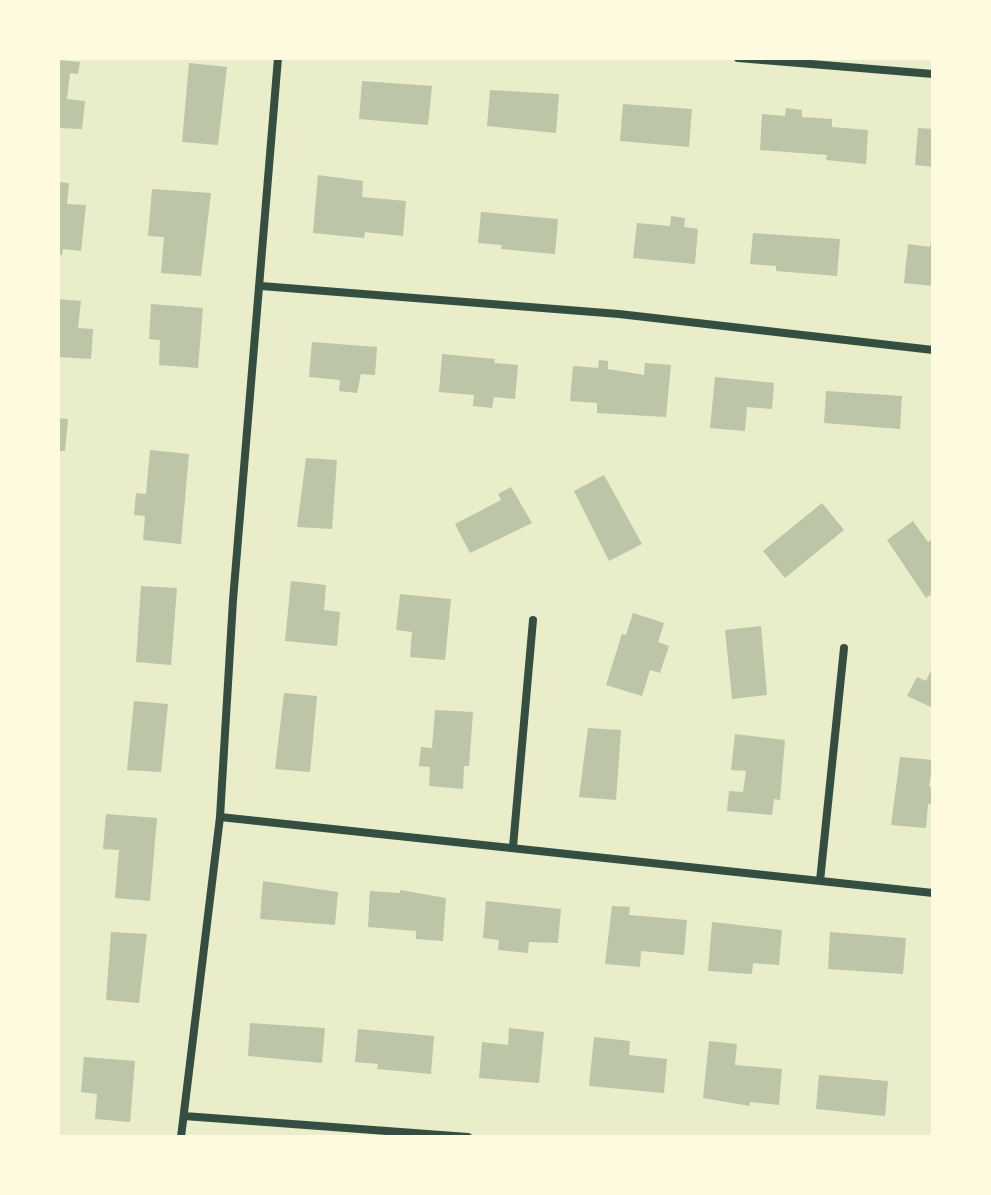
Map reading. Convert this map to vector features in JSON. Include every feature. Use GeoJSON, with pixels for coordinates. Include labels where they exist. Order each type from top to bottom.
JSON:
{"type":"FeatureCollection","features":[{"type":"Feature","properties":{"kind":"street"},"geometry":{"type":"LineString","coordinates":[[181,1137],[220,817],[233,600],[278,58]]}},
{"type":"Feature","properties":{"kind":"street"},"geometry":{"type":"LineString","coordinates":[[738,58],[933,74]]}},
{"type":"Feature","properties":{"kind":"street"},"geometry":{"type":"LineString","coordinates":[[261,286],[619,314],[933,350]]}},
{"type":"Feature","properties":{"kind":"street"},"geometry":{"type":"LineString","coordinates":[[513,847],[533,620]]}},
{"type":"Feature","properties":{"kind":"street"},"geometry":{"type":"LineString","coordinates":[[820,881],[844,648]]}},
{"type":"Feature","properties":{"kind":"street"},"geometry":{"type":"LineString","coordinates":[[220,817],[933,893]]}},
{"type":"Feature","properties":{"kind":"street"},"geometry":{"type":"LineString","coordinates":[[184,1116],[468,1137]]}},
{"type":"Feature","properties":{"kind":"building"},"geometry":{"type":"Polygon","coordinates":[[[58,60],[80,62],[78,74],[70,73],[67,99],[85,101],[82,129],[58,128],[58,60]]]}},
{"type":"Feature","properties":{"kind":"building"},"geometry":{"type":"Polygon","coordinates":[[[189,63],[227,67],[218,145],[182,142],[189,63]]]}},
{"type":"Feature","properties":{"kind":"building"},"geometry":{"type":"Polygon","coordinates":[[[362,81],[432,86],[428,125],[359,119],[362,81]]]}},
{"type":"Feature","properties":{"kind":"building"},"geometry":{"type":"Polygon","coordinates":[[[490,90],[559,94],[556,133],[487,126],[490,90]]]}},
{"type":"Feature","properties":{"kind":"building"},"geometry":{"type":"Polygon","coordinates":[[[623,104],[692,109],[689,147],[620,141],[623,104]]]}},
{"type":"Feature","properties":{"kind":"building"},"geometry":{"type":"Polygon","coordinates":[[[786,108],[802,110],[802,117],[832,119],[832,127],[868,130],[866,164],[826,160],[827,155],[760,150],[762,114],[785,116],[786,108]]]}},
{"type":"Feature","properties":{"kind":"building"},"geometry":{"type":"Polygon","coordinates":[[[918,128],[933,129],[933,167],[915,165],[918,128]]]}},
{"type":"Feature","properties":{"kind":"building"},"geometry":{"type":"Polygon","coordinates":[[[318,175],[363,181],[362,197],[406,201],[403,236],[365,232],[364,238],[313,233],[318,175]]]}},
{"type":"Feature","properties":{"kind":"building"},"geometry":{"type":"Polygon","coordinates":[[[58,182],[69,183],[67,204],[86,205],[81,251],[63,249],[62,255],[58,255],[58,182]]]}},
{"type":"Feature","properties":{"kind":"building"},"geometry":{"type":"Polygon","coordinates":[[[152,189],[211,193],[201,276],[161,273],[164,237],[148,236],[152,189]]]}},
{"type":"Feature","properties":{"kind":"building"},"geometry":{"type":"Polygon","coordinates":[[[481,212],[558,219],[555,254],[501,249],[502,245],[478,243],[481,212]]]}},
{"type":"Feature","properties":{"kind":"building"},"geometry":{"type":"Polygon","coordinates":[[[671,216],[685,218],[684,227],[698,229],[695,264],[633,258],[637,223],[670,226],[671,216]]]}},
{"type":"Feature","properties":{"kind":"building"},"geometry":{"type":"Polygon","coordinates":[[[753,233],[840,239],[837,276],[776,271],[776,266],[750,264],[753,233]]]}},
{"type":"Feature","properties":{"kind":"building"},"geometry":{"type":"Polygon","coordinates":[[[931,241],[933,286],[904,283],[908,244],[930,247],[931,241]]]}},
{"type":"Feature","properties":{"kind":"building"},"geometry":{"type":"Polygon","coordinates":[[[58,299],[81,301],[78,328],[93,329],[91,359],[58,357],[58,299]]]}},
{"type":"Feature","properties":{"kind":"building"},"geometry":{"type":"Polygon","coordinates":[[[151,304],[203,308],[198,368],[159,365],[160,340],[149,339],[151,304]]]}},
{"type":"Feature","properties":{"kind":"building"},"geometry":{"type":"Polygon","coordinates":[[[312,342],[377,347],[375,375],[361,374],[357,393],[339,391],[340,380],[309,377],[312,342]]]}},
{"type":"Feature","properties":{"kind":"building"},"geometry":{"type":"Polygon","coordinates":[[[442,354],[495,359],[494,363],[518,365],[515,399],[494,397],[492,408],[473,406],[474,395],[439,392],[442,354]]]}},
{"type":"Feature","properties":{"kind":"building"},"geometry":{"type":"Polygon","coordinates":[[[599,360],[608,361],[608,369],[644,375],[645,363],[671,365],[666,417],[597,413],[597,403],[570,401],[573,366],[598,368],[599,360]]]}},
{"type":"Feature","properties":{"kind":"building"},"geometry":{"type":"Polygon","coordinates":[[[715,377],[774,383],[772,409],[747,407],[745,431],[710,428],[715,377]]]}},
{"type":"Feature","properties":{"kind":"building"},"geometry":{"type":"Polygon","coordinates":[[[826,391],[902,396],[900,429],[824,423],[826,391]]]}},
{"type":"Feature","properties":{"kind":"building"},"geometry":{"type":"Polygon","coordinates":[[[58,418],[68,419],[65,451],[58,451],[58,418]]]}},
{"type":"Feature","properties":{"kind":"building"},"geometry":{"type":"Polygon","coordinates":[[[150,450],[189,454],[181,544],[143,540],[145,516],[134,515],[136,493],[146,494],[150,450]]]}},
{"type":"Feature","properties":{"kind":"building"},"geometry":{"type":"Polygon","coordinates":[[[306,458],[337,460],[332,529],[297,527],[306,458]]]}},
{"type":"Feature","properties":{"kind":"building"},"geometry":{"type":"Polygon","coordinates":[[[604,475],[642,544],[609,561],[574,491],[604,475]]]}},
{"type":"Feature","properties":{"kind":"building"},"geometry":{"type":"Polygon","coordinates":[[[511,487],[532,523],[470,553],[455,524],[501,500],[498,494],[511,487]]]}},
{"type":"Feature","properties":{"kind":"building"},"geometry":{"type":"Polygon","coordinates":[[[822,503],[844,530],[785,578],[763,551],[822,503]]]}},
{"type":"Feature","properties":{"kind":"building"},"geometry":{"type":"Polygon","coordinates":[[[913,521],[928,542],[933,538],[933,593],[926,598],[887,540],[913,521]]]}},
{"type":"Feature","properties":{"kind":"building"},"geometry":{"type":"Polygon","coordinates":[[[291,581],[326,585],[324,610],[340,612],[337,646],[285,641],[291,581]]]}},
{"type":"Feature","properties":{"kind":"building"},"geometry":{"type":"Polygon","coordinates":[[[141,586],[177,588],[171,665],[136,662],[141,586]]]}},
{"type":"Feature","properties":{"kind":"building"},"geometry":{"type":"Polygon","coordinates":[[[400,594],[451,599],[445,660],[410,657],[412,632],[396,630],[400,594]]]}},
{"type":"Feature","properties":{"kind":"building"},"geometry":{"type":"Polygon","coordinates":[[[633,613],[664,623],[658,642],[669,646],[660,673],[650,670],[642,696],[606,685],[622,634],[626,635],[633,613]]]}},
{"type":"Feature","properties":{"kind":"building"},"geometry":{"type":"Polygon","coordinates":[[[761,626],[767,695],[732,699],[725,630],[761,626]]]}},
{"type":"Feature","properties":{"kind":"building"},"geometry":{"type":"Polygon","coordinates":[[[933,666],[933,708],[907,696],[917,677],[926,681],[933,666]]]}},
{"type":"Feature","properties":{"kind":"building"},"geometry":{"type":"Polygon","coordinates":[[[284,693],[317,696],[310,772],[275,769],[284,693]]]}},
{"type":"Feature","properties":{"kind":"building"},"geometry":{"type":"Polygon","coordinates":[[[134,701],[168,704],[161,772],[127,770],[134,701]]]}},
{"type":"Feature","properties":{"kind":"building"},"geometry":{"type":"Polygon","coordinates":[[[435,710],[473,712],[469,766],[464,766],[463,789],[429,786],[430,767],[419,766],[421,747],[432,748],[435,710]]]}},
{"type":"Feature","properties":{"kind":"building"},"geometry":{"type":"Polygon","coordinates":[[[588,728],[621,730],[616,800],[579,797],[588,728]]]}},
{"type":"Feature","properties":{"kind":"building"},"geometry":{"type":"Polygon","coordinates":[[[735,734],[785,740],[780,800],[774,799],[772,815],[727,811],[729,791],[743,792],[746,771],[731,770],[735,734]]]}},
{"type":"Feature","properties":{"kind":"building"},"geometry":{"type":"Polygon","coordinates":[[[900,757],[933,760],[929,787],[933,787],[933,804],[928,804],[926,828],[891,825],[900,757]]]}},
{"type":"Feature","properties":{"kind":"building"},"geometry":{"type":"Polygon","coordinates":[[[106,814],[157,818],[150,901],[115,898],[119,850],[103,849],[106,814]]]}},
{"type":"Feature","properties":{"kind":"building"},"geometry":{"type":"Polygon","coordinates":[[[263,881],[338,892],[335,925],[260,919],[263,881]]]}},
{"type":"Feature","properties":{"kind":"building"},"geometry":{"type":"Polygon","coordinates":[[[400,890],[446,898],[443,941],[416,939],[416,931],[368,927],[370,891],[400,893],[400,890]]]}},
{"type":"Feature","properties":{"kind":"building"},"geometry":{"type":"Polygon","coordinates":[[[486,901],[561,909],[558,943],[529,942],[528,953],[498,950],[499,940],[483,938],[486,901]]]}},
{"type":"Feature","properties":{"kind":"building"},"geometry":{"type":"Polygon","coordinates":[[[612,906],[630,907],[629,915],[687,920],[684,955],[641,951],[640,967],[605,964],[612,906]]]}},
{"type":"Feature","properties":{"kind":"building"},"geometry":{"type":"Polygon","coordinates":[[[712,922],[782,930],[779,965],[753,963],[752,974],[708,971],[712,922]]]}},
{"type":"Feature","properties":{"kind":"building"},"geometry":{"type":"Polygon","coordinates":[[[111,932],[147,934],[139,1003],[106,1000],[111,932]]]}},
{"type":"Feature","properties":{"kind":"building"},"geometry":{"type":"Polygon","coordinates":[[[830,932],[906,938],[903,974],[828,969],[830,932]]]}},
{"type":"Feature","properties":{"kind":"building"},"geometry":{"type":"Polygon","coordinates":[[[250,1023],[325,1028],[322,1063],[248,1056],[250,1023]]]}},
{"type":"Feature","properties":{"kind":"building"},"geometry":{"type":"Polygon","coordinates":[[[509,1028],[544,1032],[539,1083],[479,1078],[482,1042],[508,1045],[509,1028]]]}},
{"type":"Feature","properties":{"kind":"building"},"geometry":{"type":"Polygon","coordinates":[[[358,1029],[434,1036],[431,1074],[377,1069],[378,1064],[355,1062],[358,1029]]]}},
{"type":"Feature","properties":{"kind":"building"},"geometry":{"type":"Polygon","coordinates":[[[594,1037],[630,1041],[629,1055],[667,1059],[664,1093],[589,1086],[594,1037]]]}},
{"type":"Feature","properties":{"kind":"building"},"geometry":{"type":"Polygon","coordinates":[[[709,1041],[737,1044],[735,1065],[782,1069],[779,1105],[750,1102],[750,1106],[703,1098],[709,1041]]]}},
{"type":"Feature","properties":{"kind":"building"},"geometry":{"type":"Polygon","coordinates":[[[84,1057],[135,1061],[130,1122],[95,1119],[97,1094],[81,1092],[84,1057]]]}},
{"type":"Feature","properties":{"kind":"building"},"geometry":{"type":"Polygon","coordinates":[[[819,1075],[888,1081],[885,1116],[816,1109],[819,1075]]]}}]}
